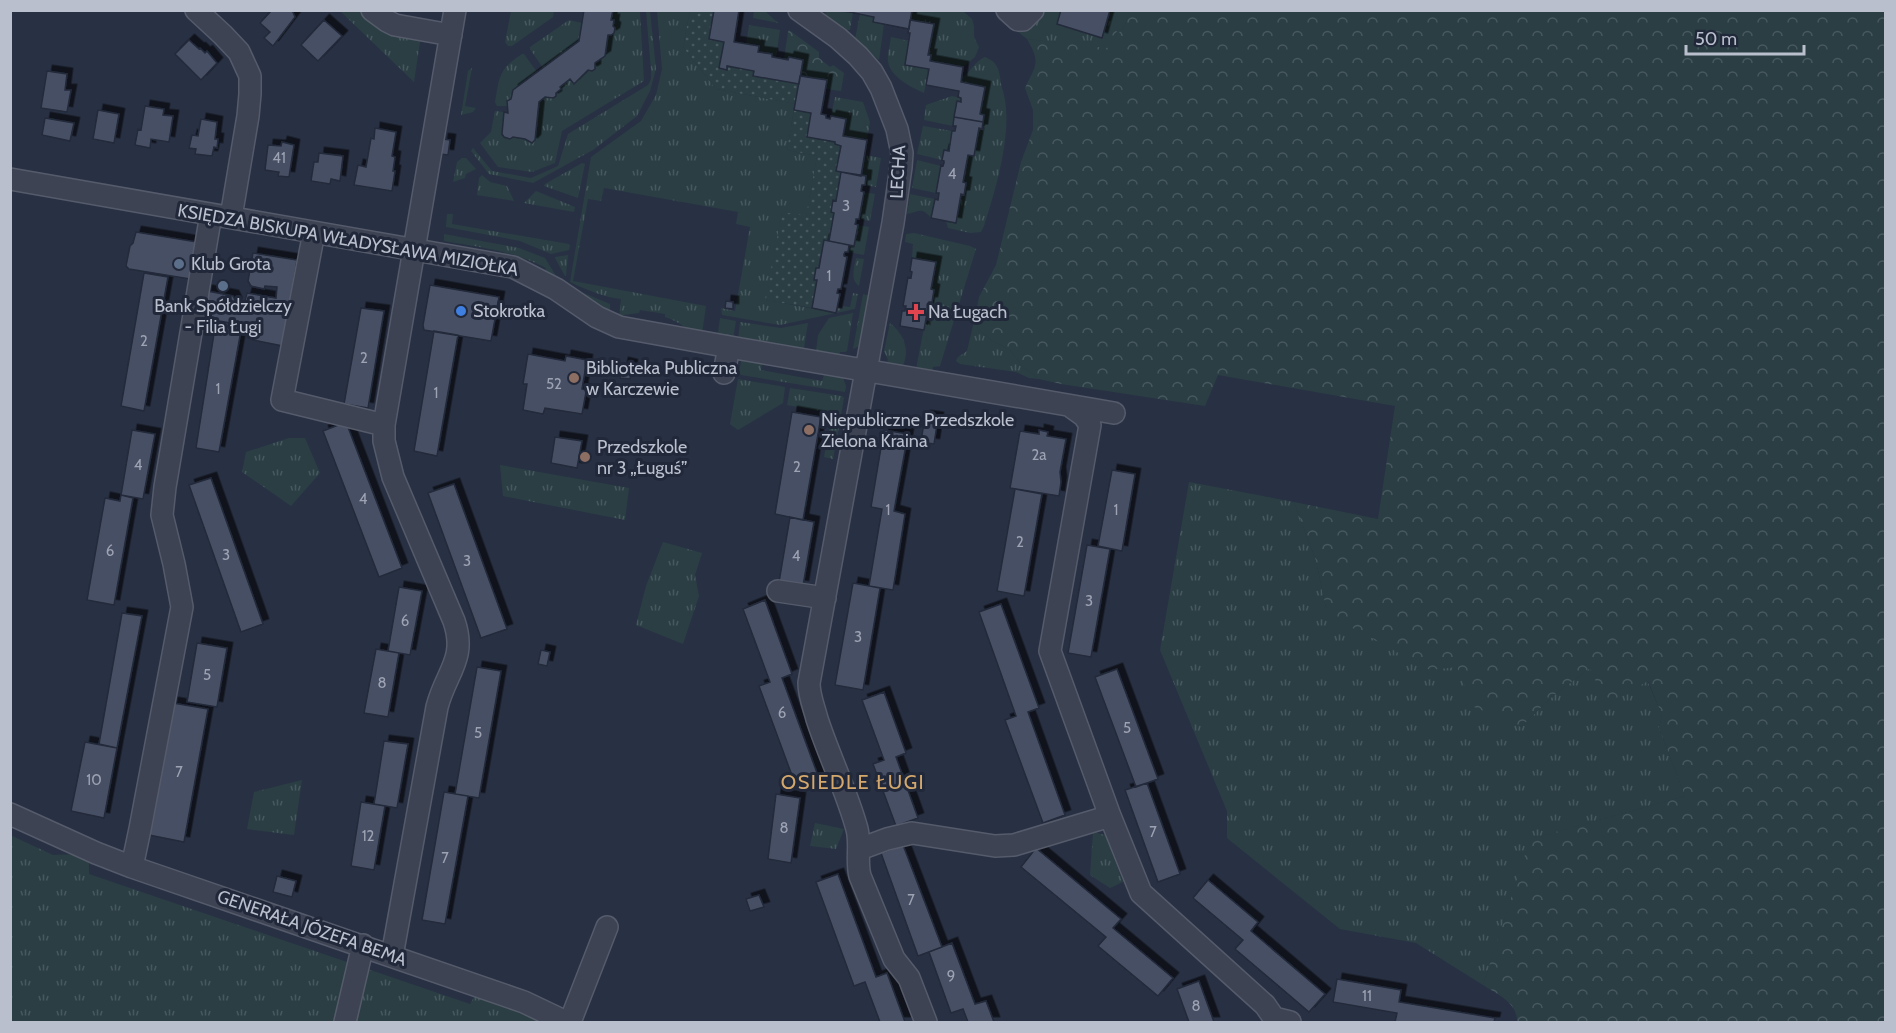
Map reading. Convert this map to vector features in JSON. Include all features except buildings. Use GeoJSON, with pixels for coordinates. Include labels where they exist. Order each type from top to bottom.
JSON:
{"type":"FeatureCollection","features":[{"type":"Feature","properties":{"kind":"street"},"geometry":{"type":"LineString","coordinates":[[132,867],[182,607],[162,514],[165,487],[221,215],[248,116],[250,94],[250,76],[239,52],[196,10]]}},
{"type":"Feature","properties":{"kind":"street"},"geometry":{"type":"LineString","coordinates":[[372,10],[395,25],[451,35]]}},
{"type":"Feature","properties":{"kind":"street"},"geometry":{"type":"LineString","coordinates":[[392,956],[437,706],[441,692],[455,664],[459,648],[459,636],[393,477],[384,441],[384,425],[455,10]]}},
{"type":"Feature","properties":{"kind":"street","name":"LECHA"},"geometry":{"type":"LineString","coordinates":[[800,10],[849,47],[872,72],[881,88],[900,139],[901,167],[893,222],[808,683],[821,730],[857,830],[860,876],[894,959],[909,978],[926,1023]]}},
{"type":"Feature","properties":{"kind":"street"},"geometry":{"type":"LineString","coordinates":[[1006,10],[1018,20],[1023,20],[1033,10]]}},
{"type":"Feature","properties":{"kind":"street","name":"KSIĘDZA BISKUPA WŁADYSŁAWA MIZIOŁKA"},"geometry":{"type":"LineString","coordinates":[[10,179],[513,267],[547,283],[597,318],[612,324],[729,347],[1114,413]]}},
{"type":"Feature","properties":{"kind":"street"},"geometry":{"type":"LineString","coordinates":[[314,232],[282,400],[384,425]]}},
{"type":"Feature","properties":{"kind":"street"},"geometry":{"type":"LineString","coordinates":[[724,373],[729,347]]}},
{"type":"Feature","properties":{"kind":"street"},"geometry":{"type":"LineString","coordinates":[[1069,405],[1084,416],[1090,425],[1050,651],[1141,894],[1266,1014],[1290,1023]]}},
{"type":"Feature","properties":{"kind":"street"},"geometry":{"type":"LineString","coordinates":[[777,591],[825,598]]}},
{"type":"Feature","properties":{"kind":"street","name":"GENERAŁA JÓZEFA BEMA"},"geometry":{"type":"LineString","coordinates":[[10,814],[132,867],[524,1002],[568,1023]]}},
{"type":"Feature","properties":{"kind":"street"},"geometry":{"type":"LineString","coordinates":[[860,849],[912,833],[995,846],[1014,845],[1110,816]]}},
{"type":"Feature","properties":{"kind":"street"},"geometry":{"type":"LineString","coordinates":[[568,1023],[607,927]]}},
{"type":"Feature","properties":{"kind":"street"},"geometry":{"type":"LineString","coordinates":[[345,1023],[363,945]]}},
{"type":"Feature","properties":{"kind":"green space"},"geometry":{"type":"Polygon","coordinates":[[[511,10],[554,11],[553,17],[512,46],[508,46],[505,42],[511,10]]]}},
{"type":"Feature","properties":{"kind":"green space"},"geometry":{"type":"Polygon","coordinates":[[[1130,10],[1885,11],[1885,1022],[1517,1022],[1514,1009],[1510,1004],[1483,985],[1530,839],[1685,796],[1659,728],[1662,715],[1648,681],[1606,705],[1590,668],[1554,695],[1521,727],[1474,707],[1457,667],[1430,670],[1347,625],[1326,608],[1316,561],[1294,502],[1378,519],[1395,406],[1218,375],[1205,406],[1061,384],[1039,379],[1022,366],[1010,350],[991,340],[978,329],[975,317],[979,297],[996,265],[1021,162],[1033,130],[1033,110],[1025,88],[1034,69],[1035,59],[1027,39],[1107,48],[1125,25],[1130,10]]]}},
{"type":"Feature","properties":{"kind":"green space"},"geometry":{"type":"Polygon","coordinates":[[[340,11],[362,11],[379,26],[421,36],[414,82],[340,11]]]}},
{"type":"Feature","properties":{"kind":"green space"},"geometry":{"type":"Polygon","coordinates":[[[613,11],[640,11],[644,81],[562,131],[555,163],[532,172],[498,167],[480,143],[491,132],[495,111],[504,112],[502,134],[504,137],[525,139],[532,143],[535,140],[539,102],[545,97],[556,97],[560,87],[570,79],[574,84],[588,70],[595,69],[595,63],[605,56],[608,35],[614,33],[615,28],[614,20],[611,20],[613,11]]]}},
{"type":"Feature","properties":{"kind":"green space"},"geometry":{"type":"Polygon","coordinates":[[[646,11],[650,11],[656,69],[650,91],[637,116],[593,150],[533,183],[489,174],[471,151],[473,148],[492,171],[531,178],[558,166],[568,134],[648,85],[651,70],[646,11]]]}},
{"type":"Feature","properties":{"kind":"green space"},"geometry":{"type":"Polygon","coordinates":[[[657,11],[690,11],[683,47],[716,89],[795,104],[787,150],[817,156],[806,217],[782,213],[766,300],[836,313],[837,308],[850,307],[853,293],[858,294],[855,309],[780,325],[722,315],[721,308],[735,311],[750,227],[736,224],[738,212],[604,188],[601,201],[588,199],[573,281],[706,306],[702,334],[665,317],[665,314],[640,310],[639,313],[619,318],[621,299],[595,293],[570,282],[591,157],[641,121],[656,95],[662,69],[657,11]]]}},
{"type":"Feature","properties":{"kind":"green space"},"geometry":{"type":"Polygon","coordinates":[[[690,11],[714,11],[709,39],[724,42],[726,70],[727,66],[754,71],[754,76],[799,84],[795,104],[716,89],[683,47],[690,11]]]}},
{"type":"Feature","properties":{"kind":"green space"},"geometry":{"type":"Polygon","coordinates":[[[754,11],[765,11],[778,23],[753,18],[754,11]]]}},
{"type":"Feature","properties":{"kind":"green space"},"geometry":{"type":"Polygon","coordinates":[[[826,11],[853,13],[850,30],[846,30],[825,15],[826,11]]]}},
{"type":"Feature","properties":{"kind":"green space"},"geometry":{"type":"Polygon","coordinates":[[[912,11],[963,11],[972,19],[974,26],[974,37],[979,47],[975,57],[963,67],[930,61],[931,55],[928,55],[933,24],[910,20],[912,11]]]}},
{"type":"Feature","properties":{"kind":"green space"},"geometry":{"type":"Polygon","coordinates":[[[1040,11],[1061,11],[1102,38],[1110,11],[1130,11],[1125,25],[1107,49],[1027,39],[1007,23],[1040,11]]]}},
{"type":"Feature","properties":{"kind":"green space"},"geometry":{"type":"Polygon","coordinates":[[[1117,11],[1127,11],[1115,35],[1110,36],[1107,34],[1117,11]]]}},
{"type":"Feature","properties":{"kind":"green space"},"geometry":{"type":"Polygon","coordinates":[[[860,14],[874,17],[873,22],[884,24],[879,60],[855,39],[860,14]]]}},
{"type":"Feature","properties":{"kind":"green space"},"geometry":{"type":"Polygon","coordinates":[[[569,20],[582,23],[579,41],[543,68],[530,47],[569,20]]]}},
{"type":"Feature","properties":{"kind":"green space"},"geometry":{"type":"Polygon","coordinates":[[[749,25],[780,30],[776,58],[772,57],[772,54],[758,52],[759,46],[746,44],[749,25]]]}},
{"type":"Feature","properties":{"kind":"green space"},"geometry":{"type":"Polygon","coordinates":[[[789,30],[819,52],[819,58],[830,67],[833,65],[844,73],[841,91],[825,89],[826,80],[800,76],[803,60],[784,59],[789,30]]]}},
{"type":"Feature","properties":{"kind":"green space"},"geometry":{"type":"Polygon","coordinates":[[[891,37],[909,41],[905,65],[929,69],[924,93],[902,81],[890,67],[888,58],[891,37]]]}},
{"type":"Feature","properties":{"kind":"green space"},"geometry":{"type":"Polygon","coordinates":[[[522,54],[537,72],[513,90],[507,106],[497,106],[495,102],[502,74],[509,64],[522,54]]]}},
{"type":"Feature","properties":{"kind":"green space"},"geometry":{"type":"Polygon","coordinates":[[[985,57],[995,63],[999,71],[1006,106],[1005,141],[994,195],[984,226],[981,232],[970,233],[948,228],[946,221],[956,222],[961,194],[963,195],[966,183],[963,182],[968,155],[974,156],[984,115],[980,114],[985,87],[961,82],[961,78],[985,57]]]}},
{"type":"Feature","properties":{"kind":"green space"},"geometry":{"type":"Polygon","coordinates":[[[472,68],[465,106],[476,108],[473,112],[461,115],[468,71],[472,68]]]}},
{"type":"Feature","properties":{"kind":"green space"},"geometry":{"type":"Polygon","coordinates":[[[952,96],[961,98],[961,102],[957,102],[953,126],[924,120],[926,105],[952,96]]]}},
{"type":"Feature","properties":{"kind":"green space"},"geometry":{"type":"Polygon","coordinates":[[[835,97],[863,102],[870,122],[867,140],[843,136],[846,119],[831,116],[835,97]]]}},
{"type":"Feature","properties":{"kind":"green space"},"geometry":{"type":"Polygon","coordinates":[[[794,110],[811,113],[835,144],[841,146],[837,171],[841,172],[836,201],[833,200],[834,213],[829,241],[824,241],[815,280],[817,280],[812,308],[765,300],[782,212],[806,216],[817,156],[787,150],[794,110]]]}},
{"type":"Feature","properties":{"kind":"green space"},"geometry":{"type":"Polygon","coordinates":[[[923,126],[952,131],[949,151],[944,150],[942,160],[917,154],[923,126]]]}},
{"type":"Feature","properties":{"kind":"green space"},"geometry":{"type":"Polygon","coordinates":[[[864,155],[881,158],[876,187],[865,185],[866,177],[861,176],[864,155]]]}},
{"type":"Feature","properties":{"kind":"green space"},"geometry":{"type":"Polygon","coordinates":[[[466,158],[476,169],[466,174],[465,178],[453,182],[457,162],[466,158]]]}},
{"type":"Feature","properties":{"kind":"green space"},"geometry":{"type":"Polygon","coordinates":[[[917,160],[941,166],[936,193],[912,188],[917,160]]]}},
{"type":"Feature","properties":{"kind":"green space"},"geometry":{"type":"Polygon","coordinates":[[[582,163],[585,164],[578,198],[544,186],[545,184],[582,163]]]}},
{"type":"Feature","properties":{"kind":"green space"},"geometry":{"type":"Polygon","coordinates":[[[482,175],[490,182],[507,186],[514,201],[477,195],[479,178],[482,175]]]}},
{"type":"Feature","properties":{"kind":"green space"},"geometry":{"type":"Polygon","coordinates":[[[536,191],[575,207],[574,212],[524,203],[536,191]]]}},
{"type":"Feature","properties":{"kind":"green space"},"geometry":{"type":"Polygon","coordinates":[[[864,192],[875,194],[870,221],[859,219],[864,192]]]}},
{"type":"Feature","properties":{"kind":"green space"},"geometry":{"type":"Polygon","coordinates":[[[910,194],[935,199],[931,218],[922,211],[907,214],[910,194]]]}},
{"type":"Feature","properties":{"kind":"green space"},"geometry":{"type":"Polygon","coordinates":[[[447,214],[453,214],[452,224],[569,244],[569,250],[551,254],[520,241],[446,227],[447,214]]]}},
{"type":"Feature","properties":{"kind":"green space"},"geometry":{"type":"Polygon","coordinates":[[[858,225],[869,227],[864,255],[848,252],[849,245],[854,246],[858,225]]]}},
{"type":"Feature","properties":{"kind":"green space"},"geometry":{"type":"Polygon","coordinates":[[[914,233],[976,249],[940,366],[933,367],[932,372],[916,369],[929,302],[932,302],[934,290],[931,289],[936,262],[912,258],[913,244],[905,242],[906,234],[914,233]]]}},
{"type":"Feature","properties":{"kind":"green space"},"geometry":{"type":"Polygon","coordinates":[[[444,234],[519,248],[545,258],[561,284],[543,274],[546,268],[534,262],[496,250],[444,241],[444,234]]]}},
{"type":"Feature","properties":{"kind":"green space"},"geometry":{"type":"Polygon","coordinates":[[[568,255],[566,276],[565,276],[555,257],[568,255]]]}},
{"type":"Feature","properties":{"kind":"green space"},"geometry":{"type":"Polygon","coordinates":[[[856,258],[864,259],[859,286],[854,277],[856,258]]]}},
{"type":"Feature","properties":{"kind":"green space"},"geometry":{"type":"Polygon","coordinates":[[[569,287],[610,304],[610,314],[569,287]]]}},
{"type":"Feature","properties":{"kind":"green space"},"geometry":{"type":"Polygon","coordinates":[[[863,294],[870,296],[860,346],[853,349],[863,294]]]}},
{"type":"Feature","properties":{"kind":"green space"},"geometry":{"type":"Polygon","coordinates":[[[853,313],[847,351],[840,352],[839,356],[818,353],[816,351],[818,335],[829,318],[853,313]]]}},
{"type":"Feature","properties":{"kind":"green space"},"geometry":{"type":"Polygon","coordinates":[[[975,317],[978,329],[991,340],[1010,350],[1022,366],[1039,379],[1029,378],[1016,372],[960,364],[956,361],[967,351],[975,317]]]}},
{"type":"Feature","properties":{"kind":"green space"},"geometry":{"type":"Polygon","coordinates":[[[720,318],[736,321],[733,339],[719,336],[720,318]]]}},
{"type":"Feature","properties":{"kind":"green space"},"geometry":{"type":"Polygon","coordinates":[[[740,322],[781,328],[808,323],[804,348],[802,350],[738,340],[740,322]]]}},
{"type":"Feature","properties":{"kind":"green space"},"geometry":{"type":"Polygon","coordinates":[[[890,323],[905,343],[906,355],[902,367],[886,364],[888,360],[884,351],[890,323]]]}},
{"type":"Feature","properties":{"kind":"green space"},"geometry":{"type":"Polygon","coordinates":[[[742,356],[763,359],[761,370],[822,381],[824,375],[843,378],[846,386],[845,392],[741,375],[739,373],[742,356]]]}},
{"type":"Feature","properties":{"kind":"green space"},"geometry":{"type":"Polygon","coordinates":[[[738,379],[785,387],[783,403],[738,430],[730,424],[738,379]]]}},
{"type":"Feature","properties":{"kind":"green space"},"geometry":{"type":"Polygon","coordinates":[[[790,388],[842,396],[844,398],[841,415],[787,405],[790,388]]]}},
{"type":"Feature","properties":{"kind":"green space"},"geometry":{"type":"Polygon","coordinates":[[[830,426],[839,427],[833,459],[824,457],[830,426]]]}},
{"type":"Feature","properties":{"kind":"green space"},"geometry":{"type":"Polygon","coordinates":[[[289,438],[305,438],[320,473],[291,506],[242,472],[246,452],[289,438]]]}},
{"type":"Feature","properties":{"kind":"green space"},"geometry":{"type":"Polygon","coordinates":[[[500,465],[629,488],[625,520],[503,496],[500,465]]]}},
{"type":"Feature","properties":{"kind":"green space"},"geometry":{"type":"Polygon","coordinates":[[[1189,482],[1294,502],[1316,561],[1326,608],[1457,667],[1521,727],[1554,695],[1590,668],[1647,680],[1662,715],[1659,728],[1685,796],[1531,839],[1483,985],[1416,943],[1340,929],[1227,838],[1227,811],[1160,650],[1189,482]]]}},
{"type":"Feature","properties":{"kind":"green space"},"geometry":{"type":"Polygon","coordinates":[[[663,542],[702,553],[695,575],[699,596],[683,644],[636,625],[646,586],[663,542]]]}},
{"type":"Feature","properties":{"kind":"green space"},"geometry":{"type":"Polygon","coordinates":[[[302,780],[294,835],[247,829],[254,792],[302,780]]]}},
{"type":"Feature","properties":{"kind":"green space"},"geometry":{"type":"Polygon","coordinates":[[[815,823],[844,829],[836,849],[810,846],[815,823]]]}},
{"type":"Feature","properties":{"kind":"green space"},"geometry":{"type":"Polygon","coordinates":[[[1093,832],[1105,835],[1123,882],[1110,888],[1090,875],[1093,832]]]}},
{"type":"Feature","properties":{"kind":"green space"},"geometry":{"type":"Polygon","coordinates":[[[10,835],[53,855],[89,856],[89,874],[470,1004],[477,992],[547,1022],[11,1022],[10,835]]]}},
{"type":"Feature","properties":{"kind":"place","name":"Klub Grota"},"geometry":{"type":"Point","coordinates":[179,264]}},
{"type":"Feature","properties":{"kind":"place","name":"Bank Spółdzielczy - Filia Ługi"},"geometry":{"type":"Point","coordinates":[223,286]}},
{"type":"Feature","properties":{"kind":"place","name":"Stokrotka"},"geometry":{"type":"Point","coordinates":[461,311]}},
{"type":"Feature","properties":{"kind":"place","name":"Na Ługach"},"geometry":{"type":"Point","coordinates":[916,312]}},
{"type":"Feature","properties":{"kind":"place","name":"Biblioteka Publiczna w Karczewie"},"geometry":{"type":"Point","coordinates":[574,378]}},
{"type":"Feature","properties":{"kind":"place","name":"Niepubliczne Przedszkole Zielona Kraina"},"geometry":{"type":"Point","coordinates":[809,430]}},
{"type":"Feature","properties":{"kind":"place","name":"Przedszkole nr 3 „Ługuś”"},"geometry":{"type":"Point","coordinates":[585,457]}},
{"type":"Feature","properties":{"kind":"district","name":"OSIEDLE ŁUGI"},"geometry":{"type":"Point","coordinates":[853,782]}}]}
